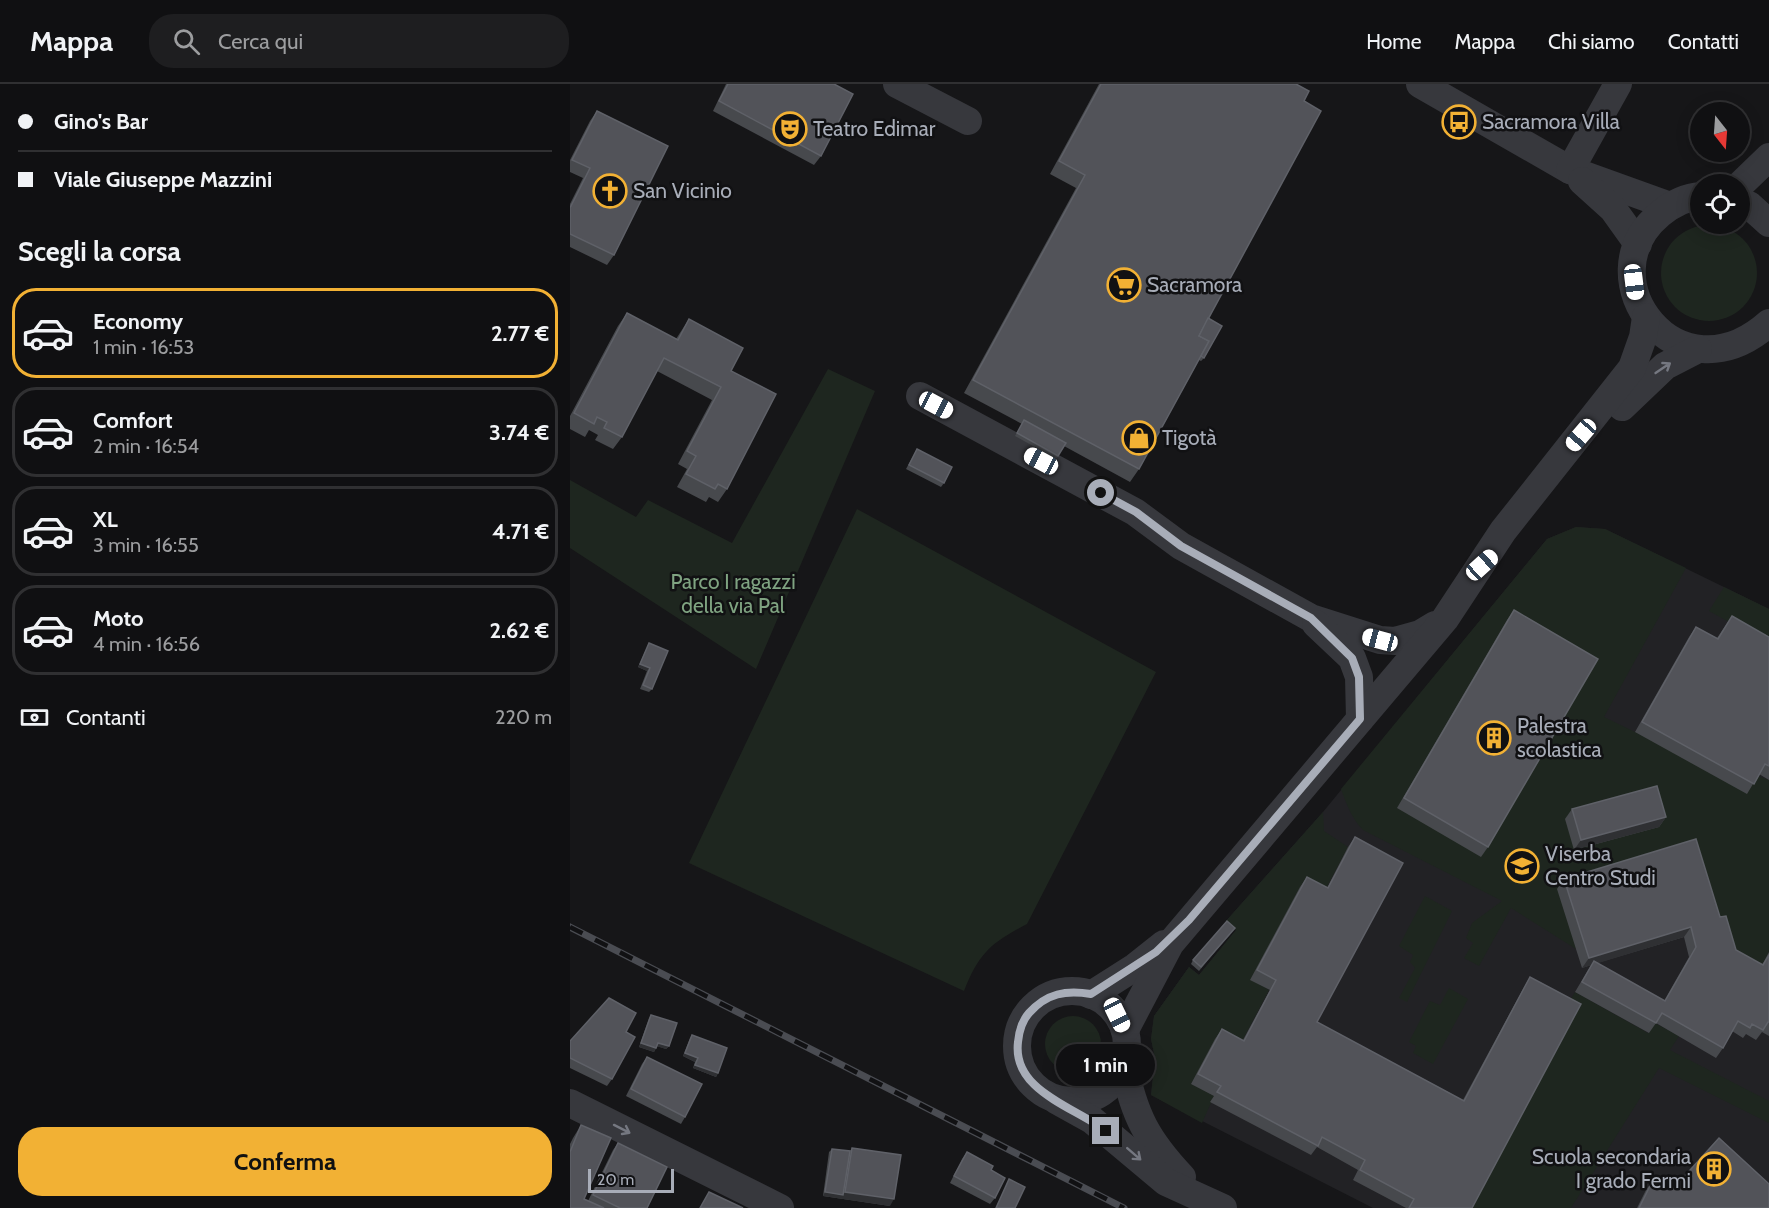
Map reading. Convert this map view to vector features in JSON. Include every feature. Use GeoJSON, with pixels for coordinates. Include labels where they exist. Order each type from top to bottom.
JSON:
{"type":"FeatureCollection","features":[{"type":"Feature","properties":{"kind":"street"},"geometry":{"type":"LineString","coordinates":[[897,84],[968,122]]}},
{"type":"Feature","properties":{"kind":"street"},"geometry":{"type":"LineString","coordinates":[[1420,84],[1570,170],[1670,206]]}},
{"type":"Feature","properties":{"kind":"street"},"geometry":{"type":"LineString","coordinates":[[1570,170],[1618,84]]}},
{"type":"Feature","properties":{"kind":"street"},"geometry":{"type":"LineString","coordinates":[[1750,175],[1769,157]]}},
{"type":"Feature","properties":{"kind":"street"},"geometry":{"type":"LineString","coordinates":[[1570,170],[1613,209],[1638,244]]}},
{"type":"Feature","properties":{"kind":"street"},"geometry":{"type":"LineString","coordinates":[[1690,200],[1670,206],[1651,222],[1638,244],[1632,269],[1635,294],[1646,317],[1669,338],[1698,349]]}},
{"type":"Feature","properties":{"kind":"street"},"geometry":{"type":"LineString","coordinates":[[1750,206],[1769,223]]}},
{"type":"Feature","properties":{"kind":"street"},"geometry":{"type":"LineString","coordinates":[[1125,1030],[1170,944],[1445,620],[1509,522],[1632,368],[1643,338],[1646,317]]}},
{"type":"Feature","properties":{"kind":"street"},"geometry":{"type":"LineString","coordinates":[[1482,565],[1549,498],[1623,406],[1650,378],[1665,366],[1698,349],[1732,347],[1753,337],[1769,323]]}},
{"type":"Feature","properties":{"kind":"street"},"geometry":{"type":"LineString","coordinates":[[920,396],[1136,512],[1181,546],[1311,618],[1361,635],[1395,641],[1420,634],[1445,620]]}},
{"type":"Feature","properties":{"kind":"street"},"geometry":{"type":"LineString","coordinates":[[1311,618],[1352,658],[1359,677],[1360,719]]}},
{"type":"Feature","properties":{"kind":"street"},"geometry":{"type":"LineString","coordinates":[[1091,994],[1156,952],[1189,920]]}},
{"type":"Feature","properties":{"kind":"street"},"geometry":{"type":"LineString","coordinates":[[1073,992],[1091,994],[1112,1009],[1125,1030],[1127,1047],[1124,1065],[1131,1099],[1144,1130],[1181,1176],[1216,1204],[1166,1182],[1092,1120],[1036,1088],[1025,1074],[1019,1060],[1020,1029],[1026,1016],[1039,1003],[1055,994],[1073,992]]}},
{"type":"Feature","properties":{"kind":"street"},"geometry":{"type":"LineString","coordinates":[[1051,1097],[1068,1101],[1086,1100],[1102,1092],[1115,1080],[1124,1065]]}},
{"type":"Feature","properties":{"kind":"street"},"geometry":{"type":"LineString","coordinates":[[570,1103],[780,1208]]}},
{"type":"Feature","properties":{"kind":"shaded area","name":"Viserba Centro Studi"},"geometry":{"type":"Polygon","coordinates":[[[1576,527],[1605,529],[1769,609],[1769,1208],[1373,1208],[1151,1095],[1155,1058],[1151,1039],[1154,1016],[1189,967],[1199,975],[1236,930],[1226,921],[1323,812],[1547,539],[1576,527]]]}},
{"type":"Feature","properties":{"kind":"green space"},"geometry":{"type":"Polygon","coordinates":[[[1690,229],[1690,234],[1737,234],[1749,246],[1756,264],[1754,291],[1743,307],[1727,318],[1709,321],[1691,318],[1675,307],[1664,291],[1661,273],[1664,255],[1675,239],[1690,229]]]}},
{"type":"Feature","properties":{"kind":"green space","name":"Parco I ragazzi della via Pal"},"geometry":{"type":"Polygon","coordinates":[[[828,369],[875,391],[756,669],[570,548],[570,480],[636,517],[648,500],[732,543],[828,369]]]}},
{"type":"Feature","properties":{"kind":"green space"},"geometry":{"type":"Polygon","coordinates":[[[857,509],[1156,672],[1027,924],[1004,937],[988,950],[975,967],[964,991],[689,863],[857,509]]]}},
{"type":"Feature","properties":{"kind":"green space"},"geometry":{"type":"Polygon","coordinates":[[[1576,527],[1605,529],[1686,568],[1604,717],[1635,732],[1769,780],[1769,952],[1756,975],[1729,960],[1719,926],[1576,949],[1511,908],[1479,966],[1464,958],[1473,943],[1466,938],[1472,923],[1502,901],[1363,830],[1345,800],[1341,789],[1547,539],[1576,527]]]}},
{"type":"Feature","properties":{"kind":"green space"},"geometry":{"type":"Polygon","coordinates":[[[1724,587],[1769,609],[1769,644],[1709,611],[1724,587]]]}},
{"type":"Feature","properties":{"kind":"green space"},"geometry":{"type":"Polygon","coordinates":[[[1323,812],[1324,831],[1348,847],[1321,898],[1300,888],[1251,979],[1269,990],[1237,1051],[1191,1083],[1214,1096],[1202,1123],[1151,1095],[1155,1058],[1151,1039],[1154,1016],[1189,967],[1199,975],[1236,930],[1226,921],[1323,812]]]}},
{"type":"Feature","properties":{"kind":"green space"},"geometry":{"type":"Polygon","coordinates":[[[1425,896],[1452,911],[1407,1002],[1399,998],[1415,968],[1410,962],[1413,955],[1399,946],[1425,896]]]}},
{"type":"Feature","properties":{"kind":"green space"},"geometry":{"type":"Polygon","coordinates":[[[1449,988],[1468,999],[1433,1064],[1413,1053],[1416,1046],[1409,1042],[1430,1001],[1440,1005],[1449,988]]]}},
{"type":"Feature","properties":{"kind":"green space"},"geometry":{"type":"Polygon","coordinates":[[[1575,992],[1648,1033],[1655,1023],[1679,1036],[1670,1050],[1769,1101],[1769,1123],[1659,1068],[1571,1208],[1450,1208],[1575,992]]]}},
{"type":"Feature","properties":{"kind":"green space"},"geometry":{"type":"Polygon","coordinates":[[[1068,1016],[1078,1016],[1093,1024],[1099,1033],[1101,1044],[1099,1055],[1093,1064],[1078,1072],[1068,1072],[1057,1067],[1050,1060],[1045,1049],[1045,1039],[1050,1028],[1057,1021],[1068,1016]]]}},
{"type":"Feature","properties":{"kind":"building","name":"Teatro Edimar"},"geometry":{"type":"Polygon","coordinates":[[[728,84],[834,84],[853,94],[821,156],[719,101],[728,84]]]}},
{"type":"Feature","properties":{"kind":"building","name":"Sacramora"},"geometry":{"type":"Polygon","coordinates":[[[1101,84],[1296,84],[1309,91],[1304,101],[1321,111],[1199,336],[1209,341],[1139,469],[973,380],[1085,175],[1059,161],[1101,84]]]}},
{"type":"Feature","properties":{"kind":"building","name":"San Vicinio"},"geometry":{"type":"Polygon","coordinates":[[[597,111],[668,146],[614,255],[570,234],[570,208],[590,168],[572,160],[597,111]]]}},
{"type":"Feature","properties":{"kind":"building"},"geometry":{"type":"Polygon","coordinates":[[[627,313],[678,340],[689,319],[743,348],[731,371],[776,394],[727,489],[718,484],[715,489],[686,474],[696,456],[687,451],[721,387],[664,358],[622,437],[604,428],[607,422],[597,417],[594,424],[574,413],[627,313]]]}},
{"type":"Feature","properties":{"kind":"building"},"geometry":{"type":"Polygon","coordinates":[[[1208,318],[1222,326],[1204,358],[1201,356],[1209,341],[1199,336],[1208,318]]]}},
{"type":"Feature","properties":{"kind":"building"},"geometry":{"type":"Polygon","coordinates":[[[1024,420],[1066,443],[1058,456],[1017,433],[1024,420]]]}},
{"type":"Feature","properties":{"kind":"building"},"geometry":{"type":"Polygon","coordinates":[[[917,449],[952,467],[944,483],[909,465],[917,449]]]}},
{"type":"Feature","properties":{"kind":"building","name":"Palestra scolastica"},"geometry":{"type":"Polygon","coordinates":[[[1514,610],[1598,659],[1488,847],[1404,798],[1514,610]]]}},
{"type":"Feature","properties":{"kind":"building"},"geometry":{"type":"Polygon","coordinates":[[[1732,616],[1769,637],[1769,766],[1765,764],[1754,784],[1642,722],[1696,627],[1718,639],[1732,616]]]}},
{"type":"Feature","properties":{"kind":"building"},"geometry":{"type":"Polygon","coordinates":[[[649,643],[668,651],[652,689],[643,685],[650,668],[640,664],[649,643]]]}},
{"type":"Feature","properties":{"kind":"building"},"geometry":{"type":"Polygon","coordinates":[[[1657,786],[1666,817],[1581,840],[1572,809],[1657,786]]]}},
{"type":"Feature","properties":{"kind":"building"},"geometry":{"type":"Polygon","coordinates":[[[1355,837],[1403,863],[1317,1022],[1464,1101],[1530,977],[1581,1004],[1472,1208],[1409,1208],[1414,1199],[1360,1170],[1365,1160],[1322,1137],[1318,1146],[1217,1092],[1221,1086],[1198,1074],[1222,1029],[1244,1041],[1276,980],[1257,970],[1307,877],[1328,888],[1355,837]]]}},
{"type":"Feature","properties":{"kind":"building"},"geometry":{"type":"Polygon","coordinates":[[[1696,839],[1720,917],[1726,916],[1736,950],[1763,965],[1769,955],[1769,1022],[1763,1030],[1752,1024],[1750,1028],[1738,1021],[1723,1048],[1662,1013],[1656,1023],[1582,982],[1594,961],[1665,1001],[1696,947],[1691,927],[1589,958],[1564,879],[1696,839]]]}},
{"type":"Feature","properties":{"kind":"building"},"geometry":{"type":"Polygon","coordinates":[[[1227,921],[1235,928],[1201,967],[1193,960],[1227,921]]]}},
{"type":"Feature","properties":{"kind":"building"},"geometry":{"type":"Polygon","coordinates":[[[609,998],[636,1013],[626,1032],[635,1037],[612,1079],[570,1058],[570,1041],[609,998]]]}},
{"type":"Feature","properties":{"kind":"building"},"geometry":{"type":"Polygon","coordinates":[[[651,1015],[677,1023],[669,1046],[658,1043],[656,1048],[641,1043],[651,1015]]]}},
{"type":"Feature","properties":{"kind":"building"},"geometry":{"type":"Polygon","coordinates":[[[692,1035],[727,1048],[718,1073],[695,1065],[698,1058],[685,1053],[692,1035]]]}},
{"type":"Feature","properties":{"kind":"building"},"geometry":{"type":"Polygon","coordinates":[[[647,1057],[702,1084],[685,1117],[631,1089],[647,1057]]]}},
{"type":"Feature","properties":{"kind":"building"},"geometry":{"type":"Polygon","coordinates":[[[581,1125],[611,1138],[584,1199],[604,1208],[570,1208],[570,1152],[581,1125]]]}},
{"type":"Feature","properties":{"kind":"building","name":"Scuola secondaria I grado Fermi"},"geometry":{"type":"Polygon","coordinates":[[[1719,1138],[1769,1184],[1769,1208],[1639,1208],[1653,1180],[1672,1190],[1719,1138]]]}},
{"type":"Feature","properties":{"kind":"building"},"geometry":{"type":"Polygon","coordinates":[[[618,1143],[667,1167],[647,1208],[620,1208],[593,1195],[618,1143]]]}},
{"type":"Feature","properties":{"kind":"building"},"geometry":{"type":"Polygon","coordinates":[[[852,1148],[901,1155],[894,1199],[845,1192],[852,1148]]]}},
{"type":"Feature","properties":{"kind":"building"},"geometry":{"type":"Polygon","coordinates":[[[832,1149],[850,1151],[843,1195],[825,1192],[832,1149]]]}},
{"type":"Feature","properties":{"kind":"building"},"geometry":{"type":"Polygon","coordinates":[[[967,1152],[993,1166],[991,1170],[1005,1178],[995,1198],[954,1176],[967,1152]]]}},
{"type":"Feature","properties":{"kind":"building"},"geometry":{"type":"Polygon","coordinates":[[[1009,1179],[1025,1187],[1015,1208],[996,1208],[1009,1179]]]}},
{"type":"Feature","properties":{"kind":"building"},"geometry":{"type":"Polygon","coordinates":[[[709,1192],[743,1208],[700,1208],[709,1192]]]}},
{"type":"Feature","properties":{"kind":"railway"},"geometry":{"type":"LineString","coordinates":[[570,927],[1124,1208]]}},
{"type":"Feature","properties":{"kind":"place","name":"Sacramora Villa"},"geometry":{"type":"Point","coordinates":[1459,122]}},
{"type":"Feature","properties":{"kind":"place","name":"Teatro Edimar"},"geometry":{"type":"Point","coordinates":[790,129]}},
{"type":"Feature","properties":{"kind":"place","name":"San Vicinio"},"geometry":{"type":"Point","coordinates":[610,191]}},
{"type":"Feature","properties":{"kind":"place","name":"Sacramora"},"geometry":{"type":"Point","coordinates":[1124,285]}},
{"type":"Feature","properties":{"kind":"place","name":"Tigotà"},"geometry":{"type":"Point","coordinates":[1139,438]}},
{"type":"Feature","properties":{"kind":"place","name":"Palestra scolastica"},"geometry":{"type":"Point","coordinates":[1494,738]}},
{"type":"Feature","properties":{"kind":"place","name":"Viserba Centro Studi"},"geometry":{"type":"Point","coordinates":[1522,866]}},
{"type":"Feature","properties":{"kind":"place","name":"Scuola secondaria I grado Fermi"},"geometry":{"type":"Point","coordinates":[1714,1169]}},
{"type":"Feature","properties":{"kind":"route"},"geometry":{"type":"LineString","coordinates":[[1101,493],[1136,512],[1181,546],[1311,618],[1352,658],[1359,677],[1360,694],[1360,719],[1189,920],[1156,952],[1091,994],[1073,992],[1055,994],[1039,1003],[1026,1016],[1020,1029],[1017,1045],[1019,1060],[1025,1074],[1036,1088],[1092,1120],[1106,1131]]}}]}
